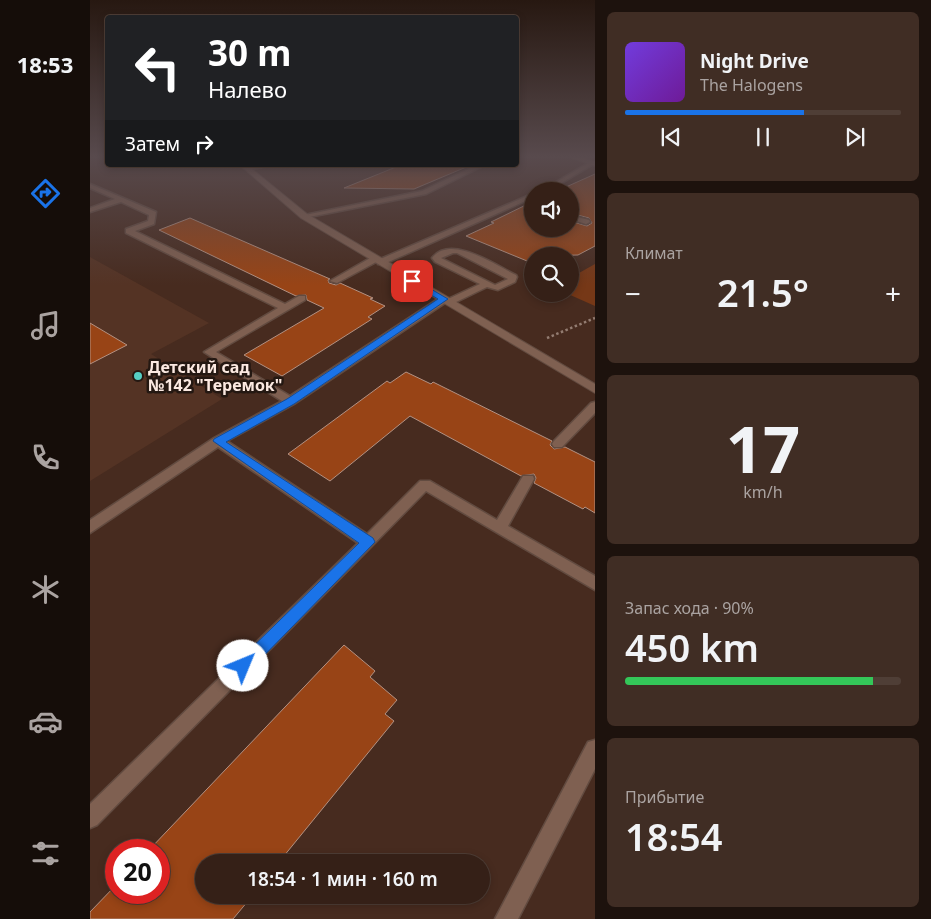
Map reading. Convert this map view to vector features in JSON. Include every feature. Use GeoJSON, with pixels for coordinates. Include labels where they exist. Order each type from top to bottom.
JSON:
{"type":"FeatureCollection","features":[{"type":"Feature","properties":{"kind":"street"},"geometry":{"type":"LineString","coordinates":[[283,199],[304,216],[595,389]]}},
{"type":"Feature","properties":{"kind":"lane"},"geometry":{"type":"LineString","coordinates":[[304,216],[393,199]]}},
{"type":"Feature","properties":{"kind":"lane"},"geometry":{"type":"LineString","coordinates":[[90,210],[120,200],[153,214],[151,222],[130,231],[285,308]]}},
{"type":"Feature","properties":{"kind":"lane"},"geometry":{"type":"LineString","coordinates":[[334,281],[524,200]]}},
{"type":"Feature","properties":{"kind":"lane"},"geometry":{"type":"LineString","coordinates":[[579,220],[586,222]]}},
{"type":"Feature","properties":{"kind":"lane"},"geometry":{"type":"LineString","coordinates":[[90,527],[218,441],[290,401],[446,301],[487,284],[495,288],[512,280],[513,277],[459,250],[450,250],[436,258],[487,284]]}},
{"type":"Feature","properties":{"kind":"lane"},"geometry":{"type":"LineString","coordinates":[[290,401],[209,352],[302,298]]}},
{"type":"Feature","properties":{"kind":"lane"},"geometry":{"type":"LineString","coordinates":[[558,444],[595,406]]}},
{"type":"Feature","properties":{"kind":"lane"},"geometry":{"type":"LineString","coordinates":[[218,441],[368,542]]}},
{"type":"Feature","properties":{"kind":"lane"},"geometry":{"type":"LineString","coordinates":[[500,527],[528,479]]}},
{"type":"Feature","properties":{"kind":"lane"},"geometry":{"type":"LineString","coordinates":[[90,818],[425,484],[595,584]]}},
{"type":"Feature","properties":{"kind":"lane"},"geometry":{"type":"LineString","coordinates":[[506,919],[595,749]]}},
{"type":"Feature","properties":{"kind":"path"},"geometry":{"type":"LineString","coordinates":[[546,338],[595,318]]}},
{"type":"Feature","properties":{"kind":"shaded area","name":"Детский сад №142 \"Теремок\""},"geometry":{"type":"Polygon","coordinates":[[[90,257],[209,323],[151,354],[222,399],[90,481],[90,257]]]}},
{"type":"Feature","properties":{"kind":"shaded area"},"geometry":{"type":"Polygon","coordinates":[[[595,264],[595,306],[579,299],[579,273],[595,264]]]}},
{"type":"Feature","properties":{"kind":"building"},"geometry":{"type":"Polygon","coordinates":[[[579,199],[595,199],[595,246],[579,254],[579,247],[524,247],[524,260],[466,236],[524,206],[524,237],[579,237],[579,224],[587,226],[592,223],[589,218],[579,215],[579,199]]]}},
{"type":"Feature","properties":{"kind":"building"},"geometry":{"type":"Polygon","coordinates":[[[190,218],[330,279],[328,280],[329,283],[336,285],[340,283],[373,298],[370,299],[385,306],[368,317],[372,319],[282,376],[244,355],[324,308],[307,300],[306,295],[296,296],[159,230],[190,218]]]}},
{"type":"Feature","properties":{"kind":"building"},"geometry":{"type":"Polygon","coordinates":[[[90,323],[127,345],[90,364],[90,323]]]}},
{"type":"Feature","properties":{"kind":"building"},"geometry":{"type":"Polygon","coordinates":[[[406,372],[431,384],[433,382],[552,441],[550,445],[554,449],[565,447],[595,462],[595,513],[585,507],[583,509],[534,483],[536,478],[534,474],[521,476],[410,416],[330,481],[288,454],[387,381],[390,383],[406,372]]]}},
{"type":"Feature","properties":{"kind":"building"},"geometry":{"type":"Polygon","coordinates":[[[344,645],[375,671],[370,677],[397,700],[385,714],[394,721],[286,854],[195,854],[195,904],[246,904],[233,919],[90,919],[90,912],[105,896],[105,904],[170,904],[170,839],[159,839],[344,645]]]}},
{"type":"Feature","properties":{"kind":"place","name":"Детский сад №142 \"Теремок\""},"geometry":{"type":"Point","coordinates":[138,376]}},
{"type":"Feature","properties":{"kind":"route"},"geometry":{"type":"LineString","coordinates":[[243,666],[368,542],[218,441],[290,401],[444,299],[412,281]]}}]}
